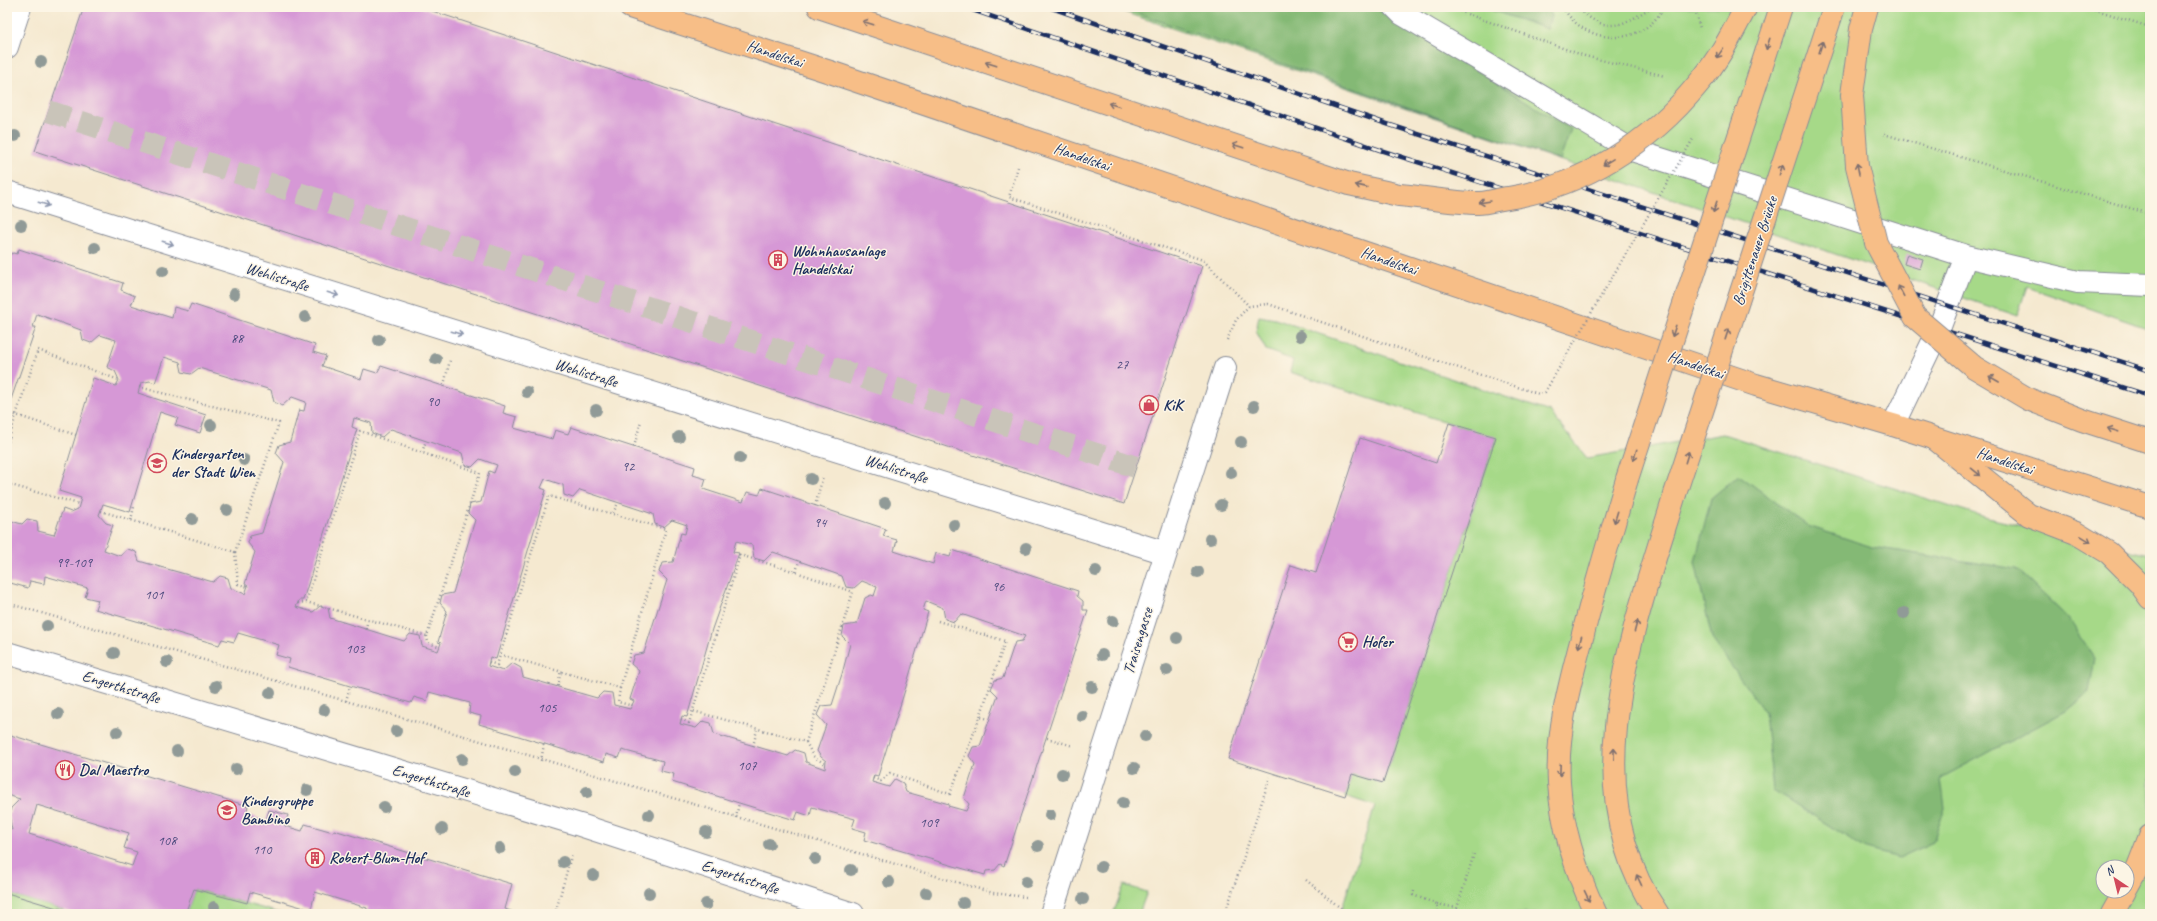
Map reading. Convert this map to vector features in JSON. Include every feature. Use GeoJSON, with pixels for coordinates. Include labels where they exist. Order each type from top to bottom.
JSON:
{"type":"FeatureCollection","features":[{"type":"Feature","properties":{"kind":"main road","name":"Handelskai"},"geometry":{"type":"LineString","coordinates":[[630,7],[1749,383],[1893,425],[2150,507]]}},
{"type":"Feature","properties":{"kind":"main road"},"geometry":{"type":"LineString","coordinates":[[819,7],[1349,184],[1399,195],[1478,203],[1534,194],[1589,173],[1629,150],[1698,84],[1726,46],[1746,7]]}},
{"type":"Feature","properties":{"kind":"main road"},"geometry":{"type":"LineString","coordinates":[[1596,914],[1580,881],[1567,831],[1559,783],[1561,733],[1574,668],[1598,575],[1627,480],[1781,7]]}},
{"type":"Feature","properties":{"kind":"main road","name":"Brigittenauer Brücke"},"geometry":{"type":"LineString","coordinates":[[1658,914],[1649,901],[1630,862],[1619,822],[1613,779],[1614,737],[1623,676],[1646,590],[1675,494],[1834,7]]}},
{"type":"Feature","properties":{"kind":"main road"},"geometry":{"type":"LineString","coordinates":[[1867,7],[1861,29],[1852,95],[1857,166],[1876,243],[1915,317],[1974,367],[2028,399],[2082,420],[2150,442]]}},
{"type":"Feature","properties":{"kind":"main road"},"geometry":{"type":"LineString","coordinates":[[1935,439],[2029,515],[2076,533],[2109,553],[2140,584],[2150,598]]}},
{"type":"Feature","properties":{"kind":"main road"},"geometry":{"type":"LineString","coordinates":[[2135,872],[2150,836]]}},
{"type":"Feature","properties":{"kind":"main road"},"geometry":{"type":"LineString","coordinates":[[2112,914],[2120,899]]}},
{"type":"Feature","properties":{"kind":"street"},"geometry":{"type":"LineString","coordinates":[[7,47],[20,7]]}},
{"type":"Feature","properties":{"kind":"street"},"geometry":{"type":"LineString","coordinates":[[1395,7],[1402,14],[1632,150],[1966,256],[2078,282],[2150,285]]}},
{"type":"Feature","properties":{"kind":"street","name":"Wehlistraße"},"geometry":{"type":"LineString","coordinates":[[7,192],[1166,553]]}},
{"type":"Feature","properties":{"kind":"street"},"geometry":{"type":"LineString","coordinates":[[1893,425],[1939,329],[1966,256]]}},
{"type":"Feature","properties":{"kind":"street","name":"Traisengasse"},"geometry":{"type":"LineString","coordinates":[[1053,908],[1225,368]]}},
{"type":"Feature","properties":{"kind":"street","name":"Engerthstraße"},"geometry":{"type":"LineString","coordinates":[[7,653],[580,826],[853,914]]}},
{"type":"Feature","properties":{"kind":"path"},"geometry":{"type":"LineString","coordinates":[[1563,7],[1578,25],[1592,34],[1622,38],[1636,33],[1651,24],[1664,7]]}},
{"type":"Feature","properties":{"kind":"path"},"geometry":{"type":"LineString","coordinates":[[1577,7],[1596,22],[1607,25],[1628,22],[1651,7]]}},
{"type":"Feature","properties":{"kind":"path"},"geometry":{"type":"LineString","coordinates":[[2087,7],[2150,27]]}},
{"type":"Feature","properties":{"kind":"path"},"geometry":{"type":"LineString","coordinates":[[1026,139],[1009,197],[1203,260],[1249,306]]}},
{"type":"Feature","properties":{"kind":"path"},"geometry":{"type":"LineString","coordinates":[[1225,368],[1225,344],[1236,320],[1249,306],[1268,304],[1539,394],[1545,392],[1693,139]]}},
{"type":"Feature","properties":{"kind":"path"},"geometry":{"type":"LineString","coordinates":[[7,446],[38,350],[119,380]]}},
{"type":"Feature","properties":{"kind":"path"},"geometry":{"type":"LineString","coordinates":[[139,387],[279,423],[235,552],[238,584],[248,587]]}},
{"type":"Feature","properties":{"kind":"path"},"geometry":{"type":"LineString","coordinates":[[7,413],[76,435]]}},
{"type":"Feature","properties":{"kind":"path"},"geometry":{"type":"LineString","coordinates":[[306,602],[360,431],[480,472],[427,636],[428,643],[440,647]]}},
{"type":"Feature","properties":{"kind":"path"},"geometry":{"type":"LineString","coordinates":[[422,452],[426,441]]}},
{"type":"Feature","properties":{"kind":"path"},"geometry":{"type":"LineString","coordinates":[[7,484],[79,504]]}},
{"type":"Feature","properties":{"kind":"path"},"geometry":{"type":"LineString","coordinates":[[489,662],[497,665],[549,496],[612,513],[666,530],[620,688],[618,702],[633,706]]}},
{"type":"Feature","properties":{"kind":"path"},"geometry":{"type":"LineString","coordinates":[[612,513],[618,503]]}},
{"type":"Feature","properties":{"kind":"path"},"geometry":{"type":"LineString","coordinates":[[131,520],[134,507]]}},
{"type":"Feature","properties":{"kind":"path"},"geometry":{"type":"LineString","coordinates":[[101,511],[235,552]]}},
{"type":"Feature","properties":{"kind":"path"},"geometry":{"type":"LineString","coordinates":[[681,719],[690,723],[740,556],[796,572],[853,592],[806,742],[813,756],[825,764]]}},
{"type":"Feature","properties":{"kind":"path"},"geometry":{"type":"LineString","coordinates":[[796,572],[799,561]]}},
{"type":"Feature","properties":{"kind":"path"},"geometry":{"type":"LineString","coordinates":[[298,603],[306,602],[368,618],[427,636]]}},
{"type":"Feature","properties":{"kind":"path"},"geometry":{"type":"LineString","coordinates":[[7,603],[346,701],[541,761],[993,894],[1035,898],[1053,908]]}},
{"type":"Feature","properties":{"kind":"path"},"geometry":{"type":"LineString","coordinates":[[366,629],[368,618]]}},
{"type":"Feature","properties":{"kind":"path"},"geometry":{"type":"LineString","coordinates":[[873,778],[881,780],[890,774],[950,794],[980,717],[1005,641],[938,621]]}},
{"type":"Feature","properties":{"kind":"path"},"geometry":{"type":"LineString","coordinates":[[500,655],[561,670],[620,688]]}},
{"type":"Feature","properties":{"kind":"path"},"geometry":{"type":"LineString","coordinates":[[558,686],[561,670]]}},
{"type":"Feature","properties":{"kind":"path"},"geometry":{"type":"LineString","coordinates":[[346,701],[350,686]]}},
{"type":"Feature","properties":{"kind":"path"},"geometry":{"type":"LineString","coordinates":[[693,711],[757,730],[806,742]]}},
{"type":"Feature","properties":{"kind":"path"},"geometry":{"type":"LineString","coordinates":[[980,717],[989,719]]}},
{"type":"Feature","properties":{"kind":"path"},"geometry":{"type":"LineString","coordinates":[[753,746],[757,730]]}},
{"type":"Feature","properties":{"kind":"path"},"geometry":{"type":"LineString","coordinates":[[541,761],[544,744]]}},
{"type":"Feature","properties":{"kind":"path"},"geometry":{"type":"LineString","coordinates":[[1225,914],[1270,777]]}},
{"type":"Feature","properties":{"kind":"path"},"geometry":{"type":"LineString","coordinates":[[736,818],[739,803]]}},
{"type":"Feature","properties":{"kind":"path"},"geometry":{"type":"LineString","coordinates":[[555,914],[580,826]]}},
{"type":"Feature","properties":{"kind":"path"},"geometry":{"type":"LineString","coordinates":[[1414,891],[1413,896],[1437,904],[1457,908],[1474,854],[1472,852]]}},
{"type":"Feature","properties":{"kind":"path"},"geometry":{"type":"LineString","coordinates":[[1306,880],[1348,914]]}},
{"type":"Feature","properties":{"kind":"path"},"geometry":{"type":"LineString","coordinates":[[1437,904],[1438,914]]}},
{"type":"Feature","properties":{"kind":"green space"},"geometry":{"type":"Polygon","coordinates":[[[1110,7],[2150,7],[2150,329],[2027,287],[2017,316],[1110,7]]]}},
{"type":"Feature","properties":{"kind":"green space"},"geometry":{"type":"Polygon","coordinates":[[[1119,7],[1374,7],[1571,129],[1560,160],[1119,7]]]}},
{"type":"Feature","properties":{"kind":"green space"},"geometry":{"type":"Polygon","coordinates":[[[1482,7],[1548,7],[1551,16],[1547,29],[1482,7]]]}},
{"type":"Feature","properties":{"kind":"green space"},"geometry":{"type":"Polygon","coordinates":[[[1259,316],[1275,319],[1550,412],[1587,458],[1723,434],[1988,518],[2150,555],[2150,914],[1340,914],[1375,806],[1345,796],[1352,774],[1383,783],[1496,438],[1290,372],[1293,360],[1266,350],[1256,331],[1259,316]]]}},
{"type":"Feature","properties":{"kind":"green space"},"geometry":{"type":"Polygon","coordinates":[[[1739,475],[1808,526],[1872,547],[2017,569],[2067,617],[2095,658],[2089,692],[2066,711],[1941,778],[1945,808],[1933,842],[1899,858],[1866,849],[1773,790],[1765,713],[1712,639],[1695,562],[1711,498],[1739,475]]]}},
{"type":"Feature","properties":{"kind":"green space"},"geometry":{"type":"Polygon","coordinates":[[[1124,885],[1147,892],[1139,914],[1113,914],[1124,885]]]}},
{"type":"Feature","properties":{"kind":"green space"},"geometry":{"type":"Polygon","coordinates":[[[194,889],[283,914],[185,914],[194,889]]]}},
{"type":"Feature","properties":{"kind":"green space"},"geometry":{"type":"Polygon","coordinates":[[[7,893],[63,910],[62,914],[7,914],[7,893]]]}},
{"type":"Feature","properties":{"kind":"building","name":"Wohnhausanlage Handelskai"},"geometry":{"type":"Polygon","coordinates":[[[84,7],[420,7],[1202,266],[1124,504],[35,151],[84,7]]]}},
{"type":"Feature","properties":{"kind":"building"},"geometry":{"type":"Polygon","coordinates":[[[19,249],[123,283],[121,290],[135,296],[131,305],[172,318],[174,307],[188,311],[191,304],[315,345],[313,352],[326,356],[322,366],[361,379],[364,369],[377,373],[381,366],[505,406],[503,413],[517,417],[514,428],[552,439],[555,430],[568,434],[571,427],[695,467],[693,475],[706,479],[703,489],[743,502],[747,492],[759,495],[762,488],[886,529],[883,536],[897,540],[894,551],[933,564],[936,553],[950,557],[952,550],[1078,591],[1077,596],[1083,601],[1083,610],[1088,610],[1004,866],[1000,864],[995,870],[986,871],[985,875],[864,840],[866,832],[852,828],[855,819],[812,807],[810,816],[798,812],[795,820],[672,782],[674,774],[661,771],[663,761],[622,750],[619,758],[606,754],[604,762],[479,724],[481,716],[469,713],[470,703],[429,692],[427,701],[414,697],[411,703],[350,686],[288,667],[290,659],[276,655],[279,645],[238,633],[234,642],[222,639],[219,645],[95,609],[98,600],[85,597],[88,588],[45,576],[44,584],[30,581],[28,588],[7,582],[7,520],[22,524],[27,519],[37,521],[38,531],[54,535],[63,509],[71,512],[78,509],[81,498],[59,491],[93,378],[116,386],[119,380],[115,371],[107,367],[116,340],[100,335],[91,343],[83,340],[81,330],[37,314],[33,327],[36,327],[7,411],[7,256],[13,253],[17,254],[19,249]],[[164,357],[155,383],[150,381],[141,383],[138,393],[206,415],[200,433],[175,425],[178,418],[160,412],[130,512],[103,504],[99,515],[106,523],[113,525],[104,550],[120,556],[128,549],[136,552],[139,561],[213,582],[220,576],[228,578],[231,588],[245,594],[248,586],[245,584],[255,552],[248,543],[250,536],[262,533],[284,462],[276,453],[279,445],[290,442],[299,410],[304,411],[306,402],[292,397],[282,406],[274,402],[271,390],[199,368],[191,374],[182,372],[180,362],[164,357]],[[354,418],[352,427],[357,429],[303,600],[299,600],[296,607],[313,612],[320,606],[328,608],[330,618],[404,641],[410,634],[420,636],[422,646],[438,651],[441,643],[438,642],[447,611],[440,603],[442,595],[453,593],[475,520],[468,513],[470,504],[481,502],[489,471],[494,473],[497,465],[480,459],[472,467],[465,465],[462,453],[391,429],[382,437],[372,433],[371,423],[354,418]],[[545,479],[541,488],[546,490],[496,659],[490,657],[488,666],[503,671],[512,663],[521,668],[523,677],[597,698],[603,692],[612,693],[614,705],[630,709],[634,701],[630,699],[639,671],[631,664],[634,655],[644,653],[667,580],[659,572],[662,563],[673,562],[681,533],[685,534],[687,525],[672,520],[664,527],[655,524],[653,514],[580,490],[573,498],[564,495],[563,485],[545,479]],[[736,541],[733,552],[739,553],[712,629],[687,717],[682,716],[680,724],[696,728],[703,721],[711,723],[714,734],[788,756],[795,750],[804,753],[806,762],[825,769],[826,761],[817,751],[826,725],[817,715],[821,706],[832,705],[842,674],[850,644],[842,636],[844,626],[857,624],[865,598],[871,595],[874,596],[877,587],[862,581],[854,588],[846,587],[842,576],[773,552],[764,561],[754,558],[752,545],[736,541]],[[926,601],[923,610],[928,612],[878,776],[874,775],[872,782],[889,787],[895,779],[903,783],[906,792],[949,804],[948,806],[966,811],[969,804],[964,798],[975,764],[969,756],[973,747],[980,746],[998,696],[991,689],[995,680],[1003,678],[1015,642],[1022,641],[1025,636],[961,614],[954,622],[945,619],[943,608],[926,601]]]}},
{"type":"Feature","properties":{"kind":"building"},"geometry":{"type":"Polygon","coordinates":[[[1907,254],[1923,259],[1920,269],[1904,264],[1907,254]]]}},
{"type":"Feature","properties":{"kind":"building","name":"Hofer"},"geometry":{"type":"Polygon","coordinates":[[[1449,423],[1496,437],[1383,783],[1352,774],[1345,796],[1228,759],[1291,565],[1316,573],[1360,438],[1436,463],[1449,423]]]}},
{"type":"Feature","properties":{"kind":"building"},"geometry":{"type":"Polygon","coordinates":[[[7,734],[248,806],[246,814],[266,821],[269,810],[288,815],[285,826],[302,831],[305,824],[333,832],[334,830],[512,884],[505,909],[520,914],[366,914],[367,908],[315,892],[311,910],[250,892],[247,903],[194,889],[185,914],[77,914],[7,893],[7,828],[12,830],[9,815],[11,808],[20,799],[7,795],[7,734]],[[37,805],[29,834],[132,866],[137,852],[124,848],[129,833],[37,805]]]}},
{"type":"Feature","properties":{"kind":"tunnel"},"geometry":{"type":"LineString","coordinates":[[48,111],[1136,467]]}},
{"type":"Feature","properties":{"kind":"railway"},"geometry":{"type":"LineString","coordinates":[[964,7],[1380,150],[2150,396]]}},
{"type":"Feature","properties":{"kind":"railway"},"geometry":{"type":"LineString","coordinates":[[1049,7],[1387,124],[2150,371]]}},
{"type":"Feature","properties":{"kind":"place","name":"Wohnhausanlage Handelskai"},"geometry":{"type":"Point","coordinates":[778,260]}},
{"type":"Feature","properties":{"kind":"place","name":"KiK"},"geometry":{"type":"Point","coordinates":[1149,405]}},
{"type":"Feature","properties":{"kind":"place","name":"Kindergarten der Stadt Wien"},"geometry":{"type":"Point","coordinates":[157,463]}},
{"type":"Feature","properties":{"kind":"place","name":"Hofer"},"geometry":{"type":"Point","coordinates":[1348,642]}},
{"type":"Feature","properties":{"kind":"place","name":"Dal Maestro"},"geometry":{"type":"Point","coordinates":[65,770]}},
{"type":"Feature","properties":{"kind":"place","name":"Kindergruppe Bambino"},"geometry":{"type":"Point","coordinates":[227,810]}},
{"type":"Feature","properties":{"kind":"place","name":"Robert-Blum-Hof"},"geometry":{"type":"Point","coordinates":[315,858]}}]}
